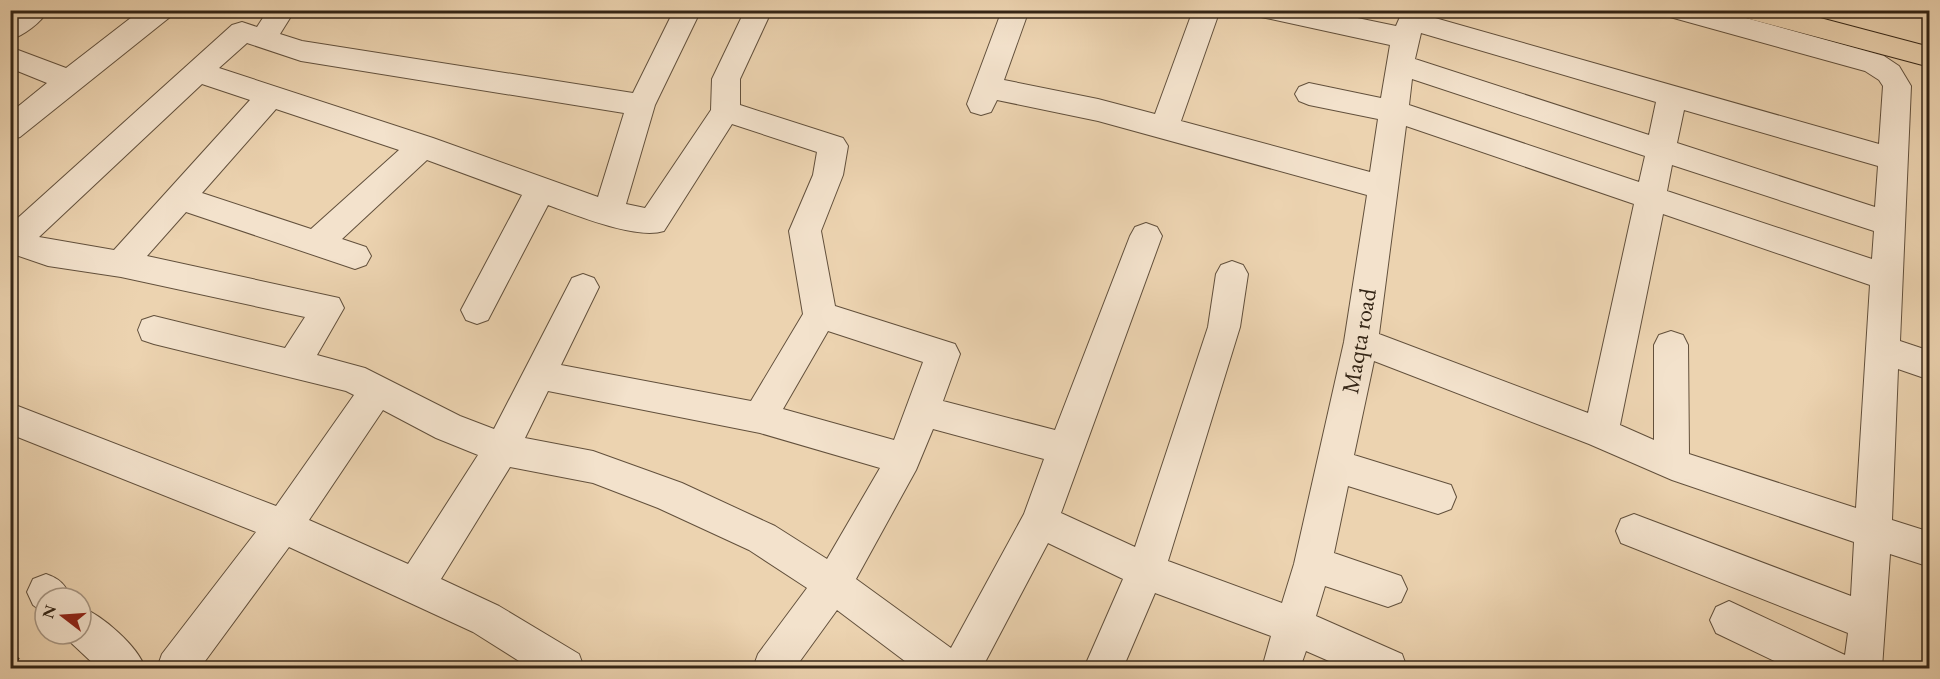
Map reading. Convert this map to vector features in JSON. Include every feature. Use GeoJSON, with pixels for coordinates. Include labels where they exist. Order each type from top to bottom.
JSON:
{"type":"FeatureCollection","features":[{"type":"Feature","properties":{"kind":"main road"},"geometry":{"type":"LineString","coordinates":[[1752,10],[1929,57]]}},
{"type":"Feature","properties":{"kind":"main road"},"geometry":{"type":"LineString","coordinates":[[1832,10],[1929,36]]}},
{"type":"Feature","properties":{"kind":"street"},"geometry":{"type":"LineString","coordinates":[[10,30],[35,10]]}},
{"type":"Feature","properties":{"kind":"street"},"geometry":{"type":"LineString","coordinates":[[10,129],[160,10]]}},
{"type":"Feature","properties":{"kind":"street"},"geometry":{"type":"LineString","coordinates":[[264,38],[282,10]]}},
{"type":"Feature","properties":{"kind":"street"},"geometry":{"type":"LineString","coordinates":[[608,213],[641,105],[688,10]]}},
{"type":"Feature","properties":{"kind":"street"},"geometry":{"type":"LineString","coordinates":[[198,71],[269,98],[423,146],[540,191],[608,213],[653,222],[725,111],[726,79],[759,10]]}},
{"type":"Feature","properties":{"kind":"street"},"geometry":{"type":"LineString","coordinates":[[1016,10],[984,96],[1098,110],[1381,187]]}},
{"type":"Feature","properties":{"kind":"street"},"geometry":{"type":"LineString","coordinates":[[1164,128],[1208,10]]}},
{"type":"Feature","properties":{"kind":"street"},"geometry":{"type":"LineString","coordinates":[[1271,10],[1408,34],[1672,96],[1893,159]]}},
{"type":"Feature","properties":{"kind":"street"},"geometry":{"type":"LineString","coordinates":[[1680,10],[1874,63],[1889,73],[1897,86],[1868,622],[1863,669]]}},
{"type":"Feature","properties":{"kind":"street"},"geometry":{"type":"LineString","coordinates":[[293,364],[328,308],[121,264],[48,253],[12,240],[242,32],[302,51],[641,105]]}},
{"type":"Feature","properties":{"kind":"street"},"geometry":{"type":"LineString","coordinates":[[1408,34],[1661,150],[1889,224]]}},
{"type":"Feature","properties":{"kind":"street","name":"Maqta road"},"geometry":{"type":"LineString","coordinates":[[1281,669],[1313,564],[1361,342],[1381,187],[1408,34]]}},
{"type":"Feature","properties":{"kind":"street"},"geometry":{"type":"LineString","coordinates":[[10,57],[69,81]]}},
{"type":"Feature","properties":{"kind":"street"},"geometry":{"type":"LineString","coordinates":[[1309,94],[1394,111],[1886,277]]}},
{"type":"Feature","properties":{"kind":"street"},"geometry":{"type":"LineString","coordinates":[[1601,433],[1672,96]]}},
{"type":"Feature","properties":{"kind":"street"},"geometry":{"type":"LineString","coordinates":[[121,264],[269,98]]}},
{"type":"Feature","properties":{"kind":"street"},"geometry":{"type":"LineString","coordinates":[[725,111],[833,146],[828,175],[805,231],[820,315],[760,418]]}},
{"type":"Feature","properties":{"kind":"street"},"geometry":{"type":"LineString","coordinates":[[318,242],[423,146]]}},
{"type":"Feature","properties":{"kind":"street"},"geometry":{"type":"LineString","coordinates":[[477,310],[540,191]]}},
{"type":"Feature","properties":{"kind":"street"},"geometry":{"type":"LineString","coordinates":[[179,198],[355,256]]}},
{"type":"Feature","properties":{"kind":"street"},"geometry":{"type":"LineString","coordinates":[[961,669],[1041,521],[1065,449],[1146,236]]}},
{"type":"Feature","properties":{"kind":"street"},"geometry":{"type":"LineString","coordinates":[[1103,669],[1146,571],[1224,327],[1232,274]]}},
{"type":"Feature","properties":{"kind":"street"},"geometry":{"type":"LineString","coordinates":[[415,586],[502,450],[583,287]]}},
{"type":"Feature","properties":{"kind":"street"},"geometry":{"type":"LineString","coordinates":[[772,669],[833,584],[904,459],[943,354],[820,315]]}},
{"type":"Feature","properties":{"kind":"street"},"geometry":{"type":"LineString","coordinates":[[154,330],[353,378],[448,427],[502,450],[593,467],[669,495],[762,538],[833,584],[945,669]]}},
{"type":"Feature","properties":{"kind":"street"},"geometry":{"type":"LineString","coordinates":[[1361,342],[1601,433],[1672,464],[1929,550]]}},
{"type":"Feature","properties":{"kind":"street"},"geometry":{"type":"LineString","coordinates":[[1671,345],[1672,464]]}},
{"type":"Feature","properties":{"kind":"street"},"geometry":{"type":"LineString","coordinates":[[1882,349],[1929,366]]}},
{"type":"Feature","properties":{"kind":"street"},"geometry":{"type":"LineString","coordinates":[[539,375],[760,418],[904,459]]}},
{"type":"Feature","properties":{"kind":"street"},"geometry":{"type":"LineString","coordinates":[[176,669],[284,525],[377,390]]}},
{"type":"Feature","properties":{"kind":"street"},"geometry":{"type":"LineString","coordinates":[[922,411],[1065,449]]}},
{"type":"Feature","properties":{"kind":"street"},"geometry":{"type":"LineString","coordinates":[[10,418],[284,525],[486,619],[565,669]]}},
{"type":"Feature","properties":{"kind":"street"},"geometry":{"type":"LineString","coordinates":[[1335,465],[1438,497]]}},
{"type":"Feature","properties":{"kind":"street"},"geometry":{"type":"LineString","coordinates":[[1041,521],[1146,571],[1294,626],[1388,669]]}},
{"type":"Feature","properties":{"kind":"street"},"geometry":{"type":"LineString","coordinates":[[1634,531],[1868,622]]}},
{"type":"Feature","properties":{"kind":"street"},"geometry":{"type":"LineString","coordinates":[[1313,564],[1388,589]]}},
{"type":"Feature","properties":{"kind":"street"},"geometry":{"type":"LineString","coordinates":[[1729,620],[1831,669]]}},
{"type":"Feature","properties":{"kind":"street"},"geometry":{"type":"LineString","coordinates":[[93,637],[126,669]]}},
{"type":"Feature","properties":{"kind":"railway"},"geometry":{"type":"LineString","coordinates":[[10,653],[27,668]]}}]}
